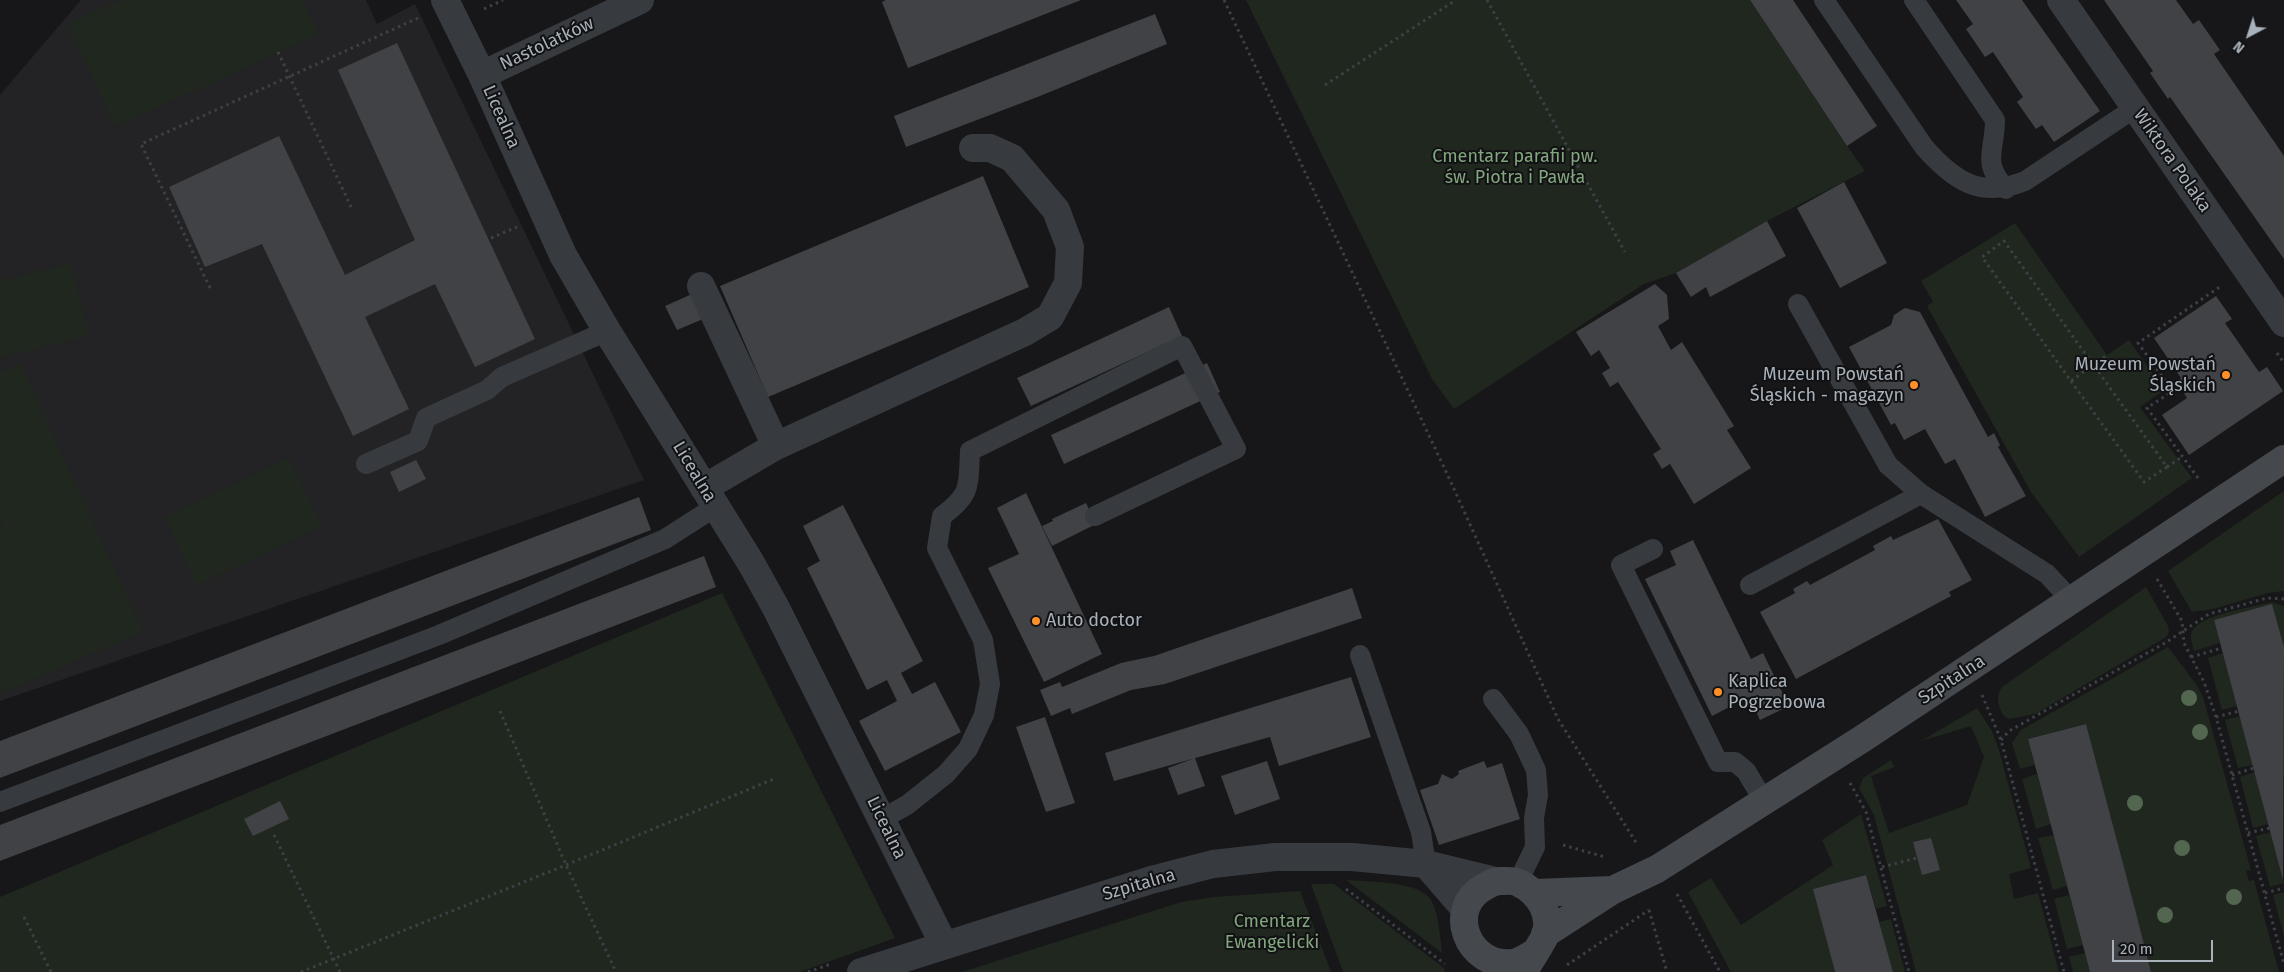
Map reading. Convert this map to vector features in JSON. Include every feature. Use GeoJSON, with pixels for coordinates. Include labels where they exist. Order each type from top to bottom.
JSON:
{"type":"FeatureCollection","features":[{"type":"Feature","properties":{"kind":"street","name":"Licealna"},"geometry":{"type":"LineString","coordinates":[[445,0],[482,75],[564,255],[607,331],[751,563],[776,608],[944,945]]}},
{"type":"Feature","properties":{"kind":"street","name":"Nastolatków"},"geometry":{"type":"LineString","coordinates":[[482,75],[640,0]]}},
{"type":"Feature","properties":{"kind":"street","name":"Wiktora Polaka"},"geometry":{"type":"LineString","coordinates":[[2060,0],[2284,323]]}},
{"type":"Feature","properties":{"kind":"street"},"geometry":{"type":"LineString","coordinates":[[709,497],[776,446],[1025,332],[1050,317],[1068,283],[1070,247],[1056,210],[1012,158],[990,148],[973,148]]}},
{"type":"Feature","properties":{"kind":"street"},"geometry":{"type":"LineString","coordinates":[[701,286],[776,446]]}},
{"type":"Feature","properties":{"kind":"street","name":"Szpitalna"},"geometry":{"type":"LineString","coordinates":[[1534,953],[1614,890],[1657,869],[1764,801],[2072,601],[2284,459]]}},
{"type":"Feature","properties":{"kind":"street","name":"Szpitalna"},"geometry":{"type":"LineString","coordinates":[[862,972],[1151,880],[1213,864],[1275,857],[1370,858],[1426,864],[1517,885],[1614,890]]}},
{"type":"Feature","properties":{"kind":"street"},"geometry":{"type":"LineString","coordinates":[[1426,864],[1465,909]]}},
{"type":"Feature","properties":{"kind":"street"},"geometry":{"type":"LineString","coordinates":[[1517,885],[1546,912],[1534,953],[1515,963],[1467,964],[1464,931],[1465,909],[1477,891],[1517,885]]}},
{"type":"Feature","properties":{"kind":"lane"},"geometry":{"type":"LineString","coordinates":[[1824,0],[1924,147],[1942,168],[1970,184],[1986,188],[2006,188],[2025,181],[2135,108]]}},
{"type":"Feature","properties":{"kind":"lane"},"geometry":{"type":"LineString","coordinates":[[1914,0],[1995,120],[1995,138],[1990,158],[1995,176],[2006,188]]}},
{"type":"Feature","properties":{"kind":"lane"},"geometry":{"type":"LineString","coordinates":[[1798,304],[1888,465],[1921,494],[2047,574],[2072,601]]}},
{"type":"Feature","properties":{"kind":"lane"},"geometry":{"type":"LineString","coordinates":[[366,464],[418,440],[426,418],[487,390],[502,376],[607,331]]}},
{"type":"Feature","properties":{"kind":"lane"},"geometry":{"type":"LineString","coordinates":[[882,819],[907,805],[946,774],[968,749],[984,715],[990,684],[983,640],[937,548],[942,516],[960,502],[968,486],[970,451],[1182,346],[1236,449],[1095,516]]}},
{"type":"Feature","properties":{"kind":"lane"},"geometry":{"type":"LineString","coordinates":[[1750,585],[1921,494]]}},
{"type":"Feature","properties":{"kind":"lane"},"geometry":{"type":"LineString","coordinates":[[0,802],[439,635],[665,539],[709,497]]}},
{"type":"Feature","properties":{"kind":"lane"},"geometry":{"type":"LineString","coordinates":[[1653,549],[1621,565],[1718,762],[1735,762],[1746,771],[1764,801]]}},
{"type":"Feature","properties":{"kind":"lane"},"geometry":{"type":"LineString","coordinates":[[1360,655],[1421,832],[1426,864]]}},
{"type":"Feature","properties":{"kind":"lane"},"geometry":{"type":"LineString","coordinates":[[1493,699],[1519,734],[1536,770],[1538,795],[1534,818],[1535,847],[1517,885]]}},
{"type":"Feature","properties":{"kind":"path"},"geometry":{"type":"LineString","coordinates":[[479,11],[504,0]]}},
{"type":"Feature","properties":{"kind":"path"},"geometry":{"type":"LineString","coordinates":[[1224,0],[1449,478],[1558,719],[1631,836],[1682,902],[1720,972]]}},
{"type":"Feature","properties":{"kind":"path"},"geometry":{"type":"LineString","coordinates":[[1325,85],[1456,0]]}},
{"type":"Feature","properties":{"kind":"path"},"geometry":{"type":"LineString","coordinates":[[1487,0],[1625,252]]}},
{"type":"Feature","properties":{"kind":"path"},"geometry":{"type":"LineString","coordinates":[[210,288],[141,144],[423,16]]}},
{"type":"Feature","properties":{"kind":"path"},"geometry":{"type":"LineString","coordinates":[[278,52],[352,209]]}},
{"type":"Feature","properties":{"kind":"path"},"geometry":{"type":"LineString","coordinates":[[491,238],[523,224]]}},
{"type":"Feature","properties":{"kind":"path"},"geometry":{"type":"LineString","coordinates":[[2167,467],[2004,241],[1982,257],[2144,482],[2167,467],[2183,456]]}},
{"type":"Feature","properties":{"kind":"path"},"geometry":{"type":"LineString","coordinates":[[2202,482],[2147,408],[2173,391],[2138,343],[2228,282]]}},
{"type":"Feature","properties":{"kind":"path"},"geometry":{"type":"LineString","coordinates":[[2071,381],[2107,355]]}},
{"type":"Feature","properties":{"kind":"path"},"geometry":{"type":"LineString","coordinates":[[2154,574],[2182,621],[2184,643],[2204,682],[2216,717],[2282,949],[2284,964]]}},
{"type":"Feature","properties":{"kind":"path"},"geometry":{"type":"LineString","coordinates":[[2001,740],[2009,731],[2183,632],[2209,614],[2267,598],[2284,599]]}},
{"type":"Feature","properties":{"kind":"path"},"geometry":{"type":"LineString","coordinates":[[2191,657],[2222,648]]}},
{"type":"Feature","properties":{"kind":"path"},"geometry":{"type":"LineString","coordinates":[[1980,690],[2001,740],[2064,972]]}},
{"type":"Feature","properties":{"kind":"path"},"geometry":{"type":"LineString","coordinates":[[500,711],[566,866],[616,972]]}},
{"type":"Feature","properties":{"kind":"path"},"geometry":{"type":"LineString","coordinates":[[2216,717],[2238,711]]}},
{"type":"Feature","properties":{"kind":"path"},"geometry":{"type":"LineString","coordinates":[[2232,774],[2254,768]]}},
{"type":"Feature","properties":{"kind":"path"},"geometry":{"type":"LineString","coordinates":[[1846,777],[1866,812],[1910,972]]}},
{"type":"Feature","properties":{"kind":"path"},"geometry":{"type":"LineString","coordinates":[[301,972],[566,866],[776,778]]}},
{"type":"Feature","properties":{"kind":"path"},"geometry":{"type":"LineString","coordinates":[[2248,833],[2270,828]]}},
{"type":"Feature","properties":{"kind":"path"},"geometry":{"type":"LineString","coordinates":[[274,835],[335,958],[340,972]]}},
{"type":"Feature","properties":{"kind":"path"},"geometry":{"type":"LineString","coordinates":[[1535,847],[1550,843],[1608,858]]}},
{"type":"Feature","properties":{"kind":"path"},"geometry":{"type":"LineString","coordinates":[[1882,868],[1917,858]]}},
{"type":"Feature","properties":{"kind":"path"},"geometry":{"type":"LineString","coordinates":[[1338,883],[1467,964]]}},
{"type":"Feature","properties":{"kind":"path"},"geometry":{"type":"LineString","coordinates":[[2265,893],[2284,888]]}},
{"type":"Feature","properties":{"kind":"path"},"geometry":{"type":"LineString","coordinates":[[1560,969],[1655,906]]}},
{"type":"Feature","properties":{"kind":"path"},"geometry":{"type":"LineString","coordinates":[[1649,910],[1667,972]]}},
{"type":"Feature","properties":{"kind":"path"},"geometry":{"type":"LineString","coordinates":[[24,917],[51,972]]}},
{"type":"Feature","properties":{"kind":"shaded area"},"geometry":{"type":"Polygon","coordinates":[[[81,0],[366,0],[377,24],[415,4],[644,480],[0,701],[0,95],[81,0]]]}},
{"type":"Feature","properties":{"kind":"green space"},"geometry":{"type":"Polygon","coordinates":[[[121,0],[303,0],[319,34],[115,127],[68,24],[121,0]]]}},
{"type":"Feature","properties":{"kind":"green space","name":"Cmentarz parafii pw. św. Piotra i Pawła"},"geometry":{"type":"Polygon","coordinates":[[[1246,0],[1750,0],[1865,171],[1767,221],[1676,273],[1644,284],[1454,409],[1432,379],[1246,0]]]}},
{"type":"Feature","properties":{"kind":"green space"},"geometry":{"type":"Polygon","coordinates":[[[2015,223],[2107,355],[2129,340],[2164,390],[2140,407],[2192,478],[2079,557],[2031,492],[1927,306],[1933,302],[1921,281],[2015,223]]]}},
{"type":"Feature","properties":{"kind":"green space"},"geometry":{"type":"Polygon","coordinates":[[[71,263],[89,336],[0,358],[0,281],[71,263]]]}},
{"type":"Feature","properties":{"kind":"green space"},"geometry":{"type":"Polygon","coordinates":[[[20,363],[143,631],[3,693],[0,687],[0,527],[3,526],[0,518],[0,372],[20,363]]]}},
{"type":"Feature","properties":{"kind":"green space"},"geometry":{"type":"Polygon","coordinates":[[[289,458],[322,526],[197,585],[164,517],[289,458]]]}},
{"type":"Feature","properties":{"kind":"green space"},"geometry":{"type":"Polygon","coordinates":[[[2284,491],[2284,591],[2268,593],[2213,609],[2192,612],[2168,571],[2284,491]]]}},
{"type":"Feature","properties":{"kind":"green space"},"geometry":{"type":"Polygon","coordinates":[[[2146,587],[2168,626],[2169,632],[2166,637],[2035,714],[2009,719],[2004,716],[1998,702],[2002,687],[2146,587]]]}},
{"type":"Feature","properties":{"kind":"green space"},"geometry":{"type":"Polygon","coordinates":[[[722,593],[895,938],[800,972],[0,972],[0,897],[722,593]]]}},
{"type":"Feature","properties":{"kind":"green space"},"geometry":{"type":"Polygon","coordinates":[[[2272,602],[2284,606],[2284,647],[2272,605],[2214,620],[2220,643],[2194,651],[2191,633],[2197,625],[2217,616],[2272,602]]]}},
{"type":"Feature","properties":{"kind":"green space"},"geometry":{"type":"Polygon","coordinates":[[[2168,647],[2196,684],[2203,697],[2251,870],[2246,871],[2249,881],[2254,880],[2279,972],[2151,972],[2086,724],[2028,739],[2035,765],[2020,769],[2012,743],[2021,730],[2168,647]]]}},
{"type":"Feature","properties":{"kind":"green space"},"geometry":{"type":"Polygon","coordinates":[[[2223,653],[2237,706],[2222,710],[2208,658],[2223,653]]]}},
{"type":"Feature","properties":{"kind":"green space"},"geometry":{"type":"Polygon","coordinates":[[[1977,708],[1992,731],[1999,750],[2031,868],[2009,874],[2014,899],[2038,893],[2059,972],[1916,972],[1874,815],[1859,788],[1863,778],[1891,760],[1894,767],[1871,776],[1889,833],[1967,805],[1984,757],[1971,726],[1921,741],[1977,708]]]}},
{"type":"Feature","properties":{"kind":"green space"},"geometry":{"type":"Polygon","coordinates":[[[2240,716],[2253,765],[2238,768],[2225,720],[2240,716]]]}},
{"type":"Feature","properties":{"kind":"green space"},"geometry":{"type":"Polygon","coordinates":[[[2255,772],[2269,824],[2253,828],[2240,777],[2255,772]]]}},
{"type":"Feature","properties":{"kind":"green space"},"geometry":{"type":"Polygon","coordinates":[[[2037,774],[2051,824],[2036,829],[2022,779],[2037,774]]]}},
{"type":"Feature","properties":{"kind":"green space"},"geometry":{"type":"Polygon","coordinates":[[[1861,814],[1887,906],[1876,909],[1866,875],[1814,889],[1835,972],[1731,972],[1688,892],[1711,878],[1741,925],[1833,865],[1822,840],[1861,814]]]}},
{"type":"Feature","properties":{"kind":"green space"},"geometry":{"type":"Polygon","coordinates":[[[2271,832],[2284,883],[2270,887],[2256,836],[2271,832]]]}},
{"type":"Feature","properties":{"kind":"green space"},"geometry":{"type":"Polygon","coordinates":[[[2054,835],[2067,886],[2053,890],[2038,838],[2054,835]]]}},
{"type":"Feature","properties":{"kind":"green space"},"geometry":{"type":"Polygon","coordinates":[[[1346,880],[1392,883],[1404,885],[1425,893],[1431,900],[1436,912],[1442,953],[1346,880]]]}},
{"type":"Feature","properties":{"kind":"green space"},"geometry":{"type":"Polygon","coordinates":[[[1311,884],[1334,884],[1444,968],[1445,972],[1343,972],[1311,884]]]}},
{"type":"Feature","properties":{"kind":"green space","name":"Cmentarz Ewangelicki"},"geometry":{"type":"Polygon","coordinates":[[[1300,891],[1331,972],[962,972],[1181,902],[1214,897],[1300,891]]]}},
{"type":"Feature","properties":{"kind":"green space"},"geometry":{"type":"Polygon","coordinates":[[[2284,892],[2284,936],[2273,895],[2284,892]]]}},
{"type":"Feature","properties":{"kind":"green space"},"geometry":{"type":"Polygon","coordinates":[[[2069,895],[2083,945],[2067,949],[2054,899],[2069,895]]]}},
{"type":"Feature","properties":{"kind":"green space"},"geometry":{"type":"Polygon","coordinates":[[[1891,919],[1905,972],[1893,972],[1879,922],[1891,919]]]}},
{"type":"Feature","properties":{"kind":"green space"},"geometry":{"type":"Polygon","coordinates":[[[2085,953],[2090,972],[2073,972],[2069,957],[2085,953]]]}},
{"type":"Feature","properties":{"kind":"building"},"geometry":{"type":"Polygon","coordinates":[[[886,0],[1081,0],[908,68],[882,2],[886,0]]]}},
{"type":"Feature","properties":{"kind":"building"},"geometry":{"type":"Polygon","coordinates":[[[1750,0],[1793,0],[1877,126],[1847,146],[1750,0]]]}},
{"type":"Feature","properties":{"kind":"building"},"geometry":{"type":"Polygon","coordinates":[[[1956,0],[2022,0],[2100,111],[2054,142],[2042,125],[2036,129],[2017,102],[2023,97],[1993,52],[1985,57],[1966,29],[1973,24],[1956,0]]]}},
{"type":"Feature","properties":{"kind":"building"},"geometry":{"type":"Polygon","coordinates":[[[2104,0],[2176,0],[2193,24],[2199,20],[2220,50],[2214,54],[2284,156],[2284,259],[2170,97],[2168,99],[2150,73],[2153,71],[2104,0]]]}},
{"type":"Feature","properties":{"kind":"building"},"geometry":{"type":"Polygon","coordinates":[[[1155,14],[1167,44],[1040,96],[906,147],[894,116],[1155,14]]]}},
{"type":"Feature","properties":{"kind":"building"},"geometry":{"type":"Polygon","coordinates":[[[397,43],[535,339],[475,367],[435,284],[365,317],[409,409],[353,436],[262,244],[205,267],[169,187],[279,136],[345,275],[415,240],[338,70],[397,43]]]}},
{"type":"Feature","properties":{"kind":"building"},"geometry":{"type":"Polygon","coordinates":[[[983,176],[1029,287],[768,397],[720,286],[983,176]]]}},
{"type":"Feature","properties":{"kind":"building"},"geometry":{"type":"Polygon","coordinates":[[[1844,182],[1887,263],[1840,288],[1797,208],[1844,182]]]}},
{"type":"Feature","properties":{"kind":"building"},"geometry":{"type":"Polygon","coordinates":[[[1767,221],[1786,256],[1710,297],[1706,287],[1691,297],[1676,273],[1767,221]]]}},
{"type":"Feature","properties":{"kind":"building"},"geometry":{"type":"Polygon","coordinates":[[[1655,284],[1667,295],[1669,319],[1658,326],[1671,350],[1682,342],[1734,426],[1727,430],[1751,468],[1694,504],[1670,464],[1662,469],[1653,454],[1661,449],[1618,382],[1610,387],[1602,373],[1610,368],[1599,350],[1591,356],[1576,332],[1655,284]]]}},
{"type":"Feature","properties":{"kind":"building"},"geometry":{"type":"Polygon","coordinates":[[[692,294],[703,319],[677,330],[665,306],[692,294]]]}},
{"type":"Feature","properties":{"kind":"building","name":"Muzeum Powstań Śląskich"},"geometry":{"type":"Polygon","coordinates":[[[2216,296],[2232,319],[2225,323],[2259,372],[2267,367],[2283,391],[2189,455],[2162,415],[2187,398],[2176,381],[2181,378],[2154,338],[2216,296]]]}},
{"type":"Feature","properties":{"kind":"building"},"geometry":{"type":"Polygon","coordinates":[[[1169,307],[1182,336],[1031,406],[1017,378],[1169,307]]]}},
{"type":"Feature","properties":{"kind":"building","name":"Muzeum Powstań Śląskich - magazyn"},"geometry":{"type":"Polygon","coordinates":[[[1905,308],[1920,312],[1988,437],[1994,433],[2000,445],[1998,447],[2026,496],[1985,517],[1955,459],[1945,464],[1925,429],[1904,440],[1895,423],[1891,425],[1849,347],[1891,325],[1894,315],[1905,308]]]}},
{"type":"Feature","properties":{"kind":"building"},"geometry":{"type":"Polygon","coordinates":[[[1207,363],[1220,392],[1064,464],[1051,435],[1207,363]]]}},
{"type":"Feature","properties":{"kind":"building"},"geometry":{"type":"Polygon","coordinates":[[[416,460],[426,479],[399,492],[390,472],[416,460]]]}},
{"type":"Feature","properties":{"kind":"building"},"geometry":{"type":"Polygon","coordinates":[[[1026,493],[1102,654],[1044,682],[988,568],[1019,554],[997,508],[1026,493]]]}},
{"type":"Feature","properties":{"kind":"building"},"geometry":{"type":"Polygon","coordinates":[[[639,497],[651,530],[0,778],[0,741],[639,497]]]}},
{"type":"Feature","properties":{"kind":"building"},"geometry":{"type":"Polygon","coordinates":[[[1086,503],[1096,524],[1052,546],[1042,526],[1053,521],[1052,519],[1086,503]]]}},
{"type":"Feature","properties":{"kind":"building"},"geometry":{"type":"Polygon","coordinates":[[[843,505],[923,661],[901,673],[912,694],[935,682],[961,732],[885,771],[859,721],[897,701],[887,680],[867,690],[807,568],[820,561],[803,526],[843,505]]]}},
{"type":"Feature","properties":{"kind":"building"},"geometry":{"type":"Polygon","coordinates":[[[1938,519],[1972,580],[1949,592],[1951,596],[1796,679],[1760,612],[1795,593],[1793,589],[1807,581],[1810,585],[1875,550],[1873,546],[1891,536],[1893,540],[1938,519]]]}},
{"type":"Feature","properties":{"kind":"building"},"geometry":{"type":"Polygon","coordinates":[[[1693,540],[1751,659],[1763,653],[1789,706],[1760,720],[1749,697],[1712,716],[1645,579],[1676,565],[1670,551],[1693,540]]]}},
{"type":"Feature","properties":{"kind":"building"},"geometry":{"type":"Polygon","coordinates":[[[704,556],[716,587],[0,861],[0,825],[704,556]]]}},
{"type":"Feature","properties":{"kind":"building"},"geometry":{"type":"Polygon","coordinates":[[[1352,588],[1362,618],[1165,684],[1131,690],[1072,714],[1070,708],[1051,716],[1040,690],[1060,682],[1062,687],[1121,663],[1154,656],[1352,588]]]}},
{"type":"Feature","properties":{"kind":"building"},"geometry":{"type":"Polygon","coordinates":[[[2272,604],[2284,647],[2283,880],[2214,620],[2272,604]]]}},
{"type":"Feature","properties":{"kind":"building"},"geometry":{"type":"Polygon","coordinates":[[[1351,677],[1371,737],[1279,766],[1270,737],[1114,781],[1105,753],[1351,677]]]}},
{"type":"Feature","properties":{"kind":"building"},"geometry":{"type":"Polygon","coordinates":[[[1045,717],[1075,803],[1046,812],[1016,727],[1045,717]]]}},
{"type":"Feature","properties":{"kind":"building"},"geometry":{"type":"Polygon","coordinates":[[[2086,724],[2151,972],[2090,972],[2028,739],[2086,724]]]}},
{"type":"Feature","properties":{"kind":"building"},"geometry":{"type":"Polygon","coordinates":[[[1195,758],[1205,786],[1178,795],[1168,768],[1195,758]]]}},
{"type":"Feature","properties":{"kind":"building"},"geometry":{"type":"Polygon","coordinates":[[[1267,761],[1280,799],[1235,815],[1221,776],[1267,761]]]}},
{"type":"Feature","properties":{"kind":"building"},"geometry":{"type":"Polygon","coordinates":[[[1484,761],[1487,768],[1502,763],[1520,819],[1439,845],[1420,790],[1438,784],[1442,774],[1452,779],[1459,774],[1458,771],[1484,761]]]}},
{"type":"Feature","properties":{"kind":"building"},"geometry":{"type":"Polygon","coordinates":[[[280,801],[289,819],[253,836],[244,819],[280,801]]]}},
{"type":"Feature","properties":{"kind":"building"},"geometry":{"type":"Polygon","coordinates":[[[1931,838],[1940,870],[1922,875],[1913,842],[1931,838]]]}},
{"type":"Feature","properties":{"kind":"building"},"geometry":{"type":"Polygon","coordinates":[[[1866,875],[1893,972],[1835,972],[1813,889],[1866,875]]]}},
{"type":"Feature","properties":{"kind":"place","name":"Muzeum Powstań Śląskich"},"geometry":{"type":"Point","coordinates":[2226,375]}},
{"type":"Feature","properties":{"kind":"place","name":"Muzeum Powstań Śląskich - magazyn"},"geometry":{"type":"Point","coordinates":[1914,385]}},
{"type":"Feature","properties":{"kind":"place","name":"Auto doctor"},"geometry":{"type":"Point","coordinates":[1036,621]}},
{"type":"Feature","properties":{"kind":"place","name":"Kaplica Pogrzebowa"},"geometry":{"type":"Point","coordinates":[1718,692]}}]}
